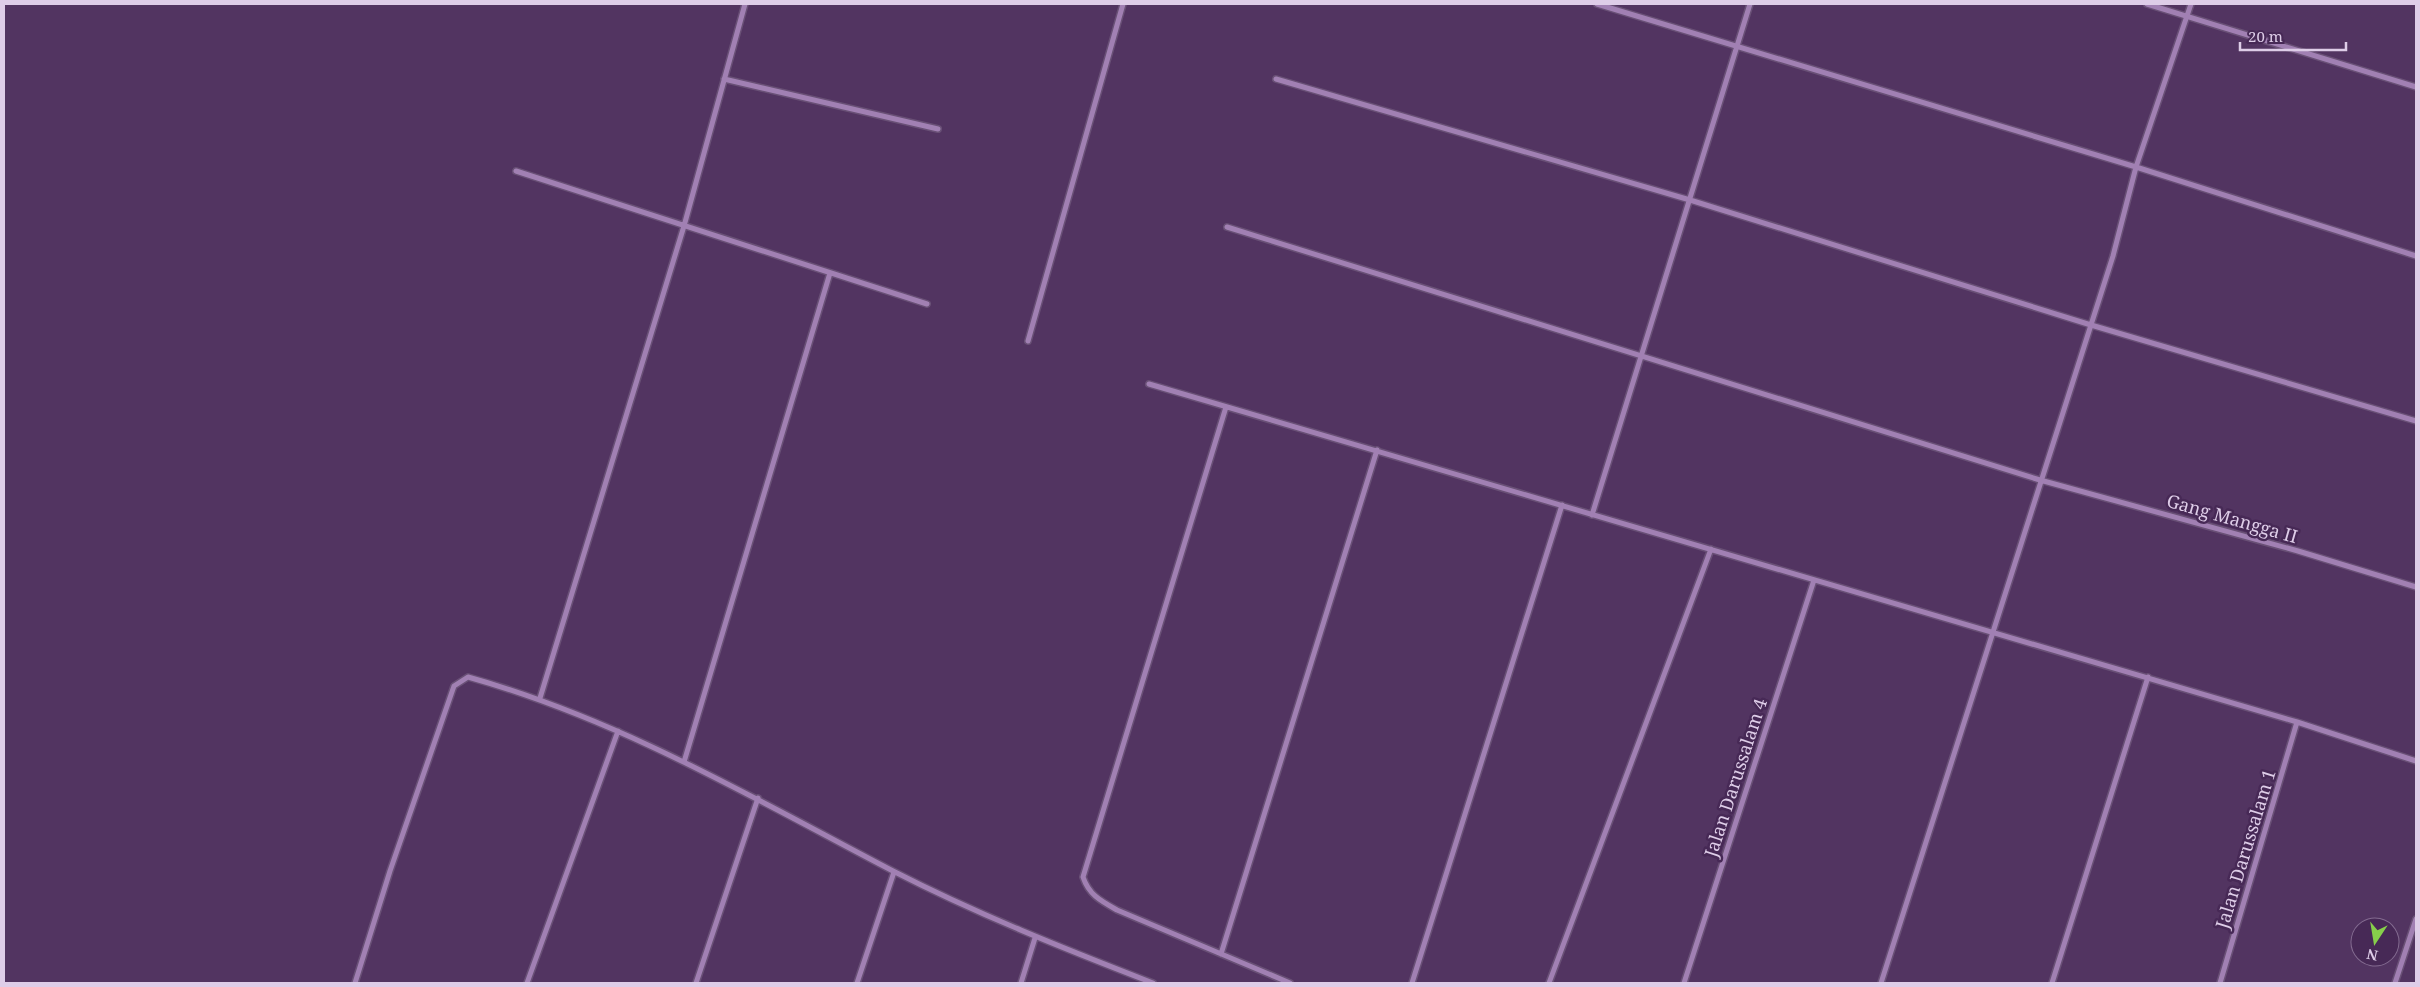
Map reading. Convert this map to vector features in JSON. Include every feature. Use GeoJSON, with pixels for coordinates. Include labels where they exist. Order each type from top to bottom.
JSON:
{"type":"FeatureCollection","features":[{"type":"Feature","properties":{"kind":"street"},"geometry":{"type":"LineString","coordinates":[[540,698],[684,226],[745,4]]}},
{"type":"Feature","properties":{"kind":"street"},"geometry":{"type":"LineString","coordinates":[[1028,342],[1123,4]]}},
{"type":"Feature","properties":{"kind":"street"},"geometry":{"type":"LineString","coordinates":[[1597,4],[2136,167],[2416,256]]}},
{"type":"Feature","properties":{"kind":"street"},"geometry":{"type":"LineString","coordinates":[[1592,515],[1750,4]]}},
{"type":"Feature","properties":{"kind":"street"},"geometry":{"type":"LineString","coordinates":[[2147,4],[2416,87]]}},
{"type":"Feature","properties":{"kind":"street"},"geometry":{"type":"LineString","coordinates":[[1881,983],[2113,256],[2136,167],[2191,4]]}},
{"type":"Feature","properties":{"kind":"street"},"geometry":{"type":"LineString","coordinates":[[724,79],[938,129]]}},
{"type":"Feature","properties":{"kind":"street"},"geometry":{"type":"LineString","coordinates":[[1276,79],[1690,200],[2091,324],[2416,421]]}},
{"type":"Feature","properties":{"kind":"street"},"geometry":{"type":"LineString","coordinates":[[516,171],[927,304]]}},
{"type":"Feature","properties":{"kind":"street","name":"Gang Mangga II"},"geometry":{"type":"LineString","coordinates":[[1227,227],[2040,480],[2298,551],[2416,587]]}},
{"type":"Feature","properties":{"kind":"street"},"geometry":{"type":"LineString","coordinates":[[684,762],[830,273]]}},
{"type":"Feature","properties":{"kind":"street"},"geometry":{"type":"LineString","coordinates":[[1149,384],[2148,677],[2298,722],[2416,761]]}},
{"type":"Feature","properties":{"kind":"street"},"geometry":{"type":"LineString","coordinates":[[1226,407],[1083,877],[1086,887],[1094,896],[1117,910],[1290,983]]}},
{"type":"Feature","properties":{"kind":"street"},"geometry":{"type":"LineString","coordinates":[[1221,954],[1377,450]]}},
{"type":"Feature","properties":{"kind":"street"},"geometry":{"type":"LineString","coordinates":[[1412,983],[1562,505]]}},
{"type":"Feature","properties":{"kind":"street"},"geometry":{"type":"LineString","coordinates":[[1549,983],[1711,549]]}},
{"type":"Feature","properties":{"kind":"street","name":"Jalan Darussalam 4"},"geometry":{"type":"LineString","coordinates":[[1684,983],[1814,580]]}},
{"type":"Feature","properties":{"kind":"street"},"geometry":{"type":"LineString","coordinates":[[355,983],[390,871],[454,686],[460,680],[468,677],[540,698],[618,731],[758,798],[894,872],[1035,938],[1153,983]]}},
{"type":"Feature","properties":{"kind":"street"},"geometry":{"type":"LineString","coordinates":[[2052,983],[2148,677]]}},
{"type":"Feature","properties":{"kind":"street","name":"Jalan Darussalam 1"},"geometry":{"type":"LineString","coordinates":[[2220,983],[2298,722]]}},
{"type":"Feature","properties":{"kind":"street"},"geometry":{"type":"LineString","coordinates":[[526,983],[618,731]]}},
{"type":"Feature","properties":{"kind":"street"},"geometry":{"type":"LineString","coordinates":[[696,983],[758,798]]}},
{"type":"Feature","properties":{"kind":"street"},"geometry":{"type":"LineString","coordinates":[[857,983],[894,872]]}},
{"type":"Feature","properties":{"kind":"street"},"geometry":{"type":"LineString","coordinates":[[2395,983],[2416,919]]}},
{"type":"Feature","properties":{"kind":"street"},"geometry":{"type":"LineString","coordinates":[[1021,983],[1035,938]]}}]}
